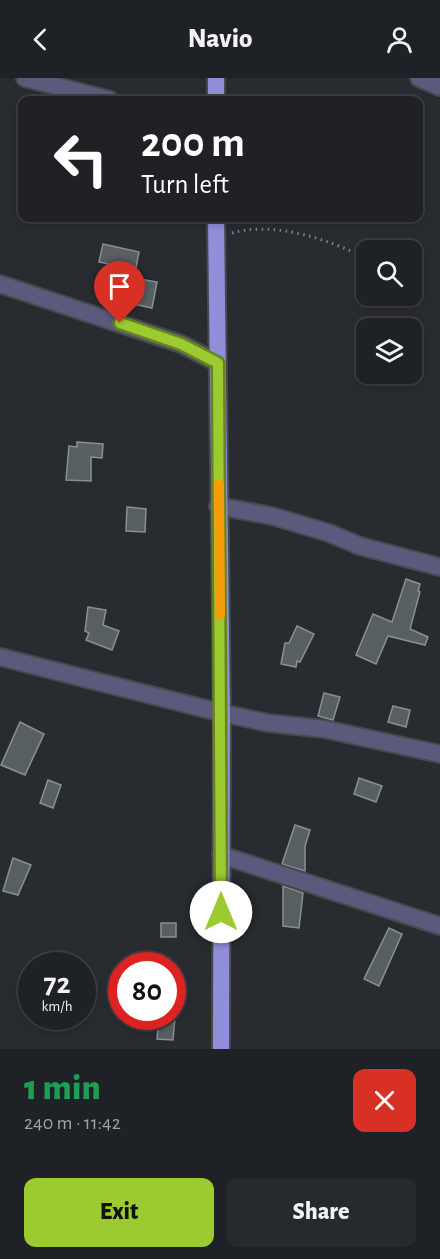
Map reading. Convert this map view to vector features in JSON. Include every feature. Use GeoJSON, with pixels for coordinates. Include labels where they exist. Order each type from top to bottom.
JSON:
{"type":"FeatureCollection","features":[{"type":"Feature","properties":{"kind":"highway"},"geometry":{"type":"LineString","coordinates":[[216,78],[216,96]]}},
{"type":"Feature","properties":{"kind":"highway"},"geometry":{"type":"LineString","coordinates":[[216,222],[222,713],[221,1049]]}},
{"type":"Feature","properties":{"kind":"street"},"geometry":{"type":"LineString","coordinates":[[25,78],[95,96]]}},
{"type":"Feature","properties":{"kind":"street"},"geometry":{"type":"LineString","coordinates":[[419,78],[440,87]]}},
{"type":"Feature","properties":{"kind":"street"},"geometry":{"type":"LineString","coordinates":[[0,284],[181,344],[218,363]]}},
{"type":"Feature","properties":{"kind":"street"},"geometry":{"type":"LineString","coordinates":[[218,506],[272,516],[329,533],[360,546],[440,567]]}},
{"type":"Feature","properties":{"kind":"street"},"geometry":{"type":"LineString","coordinates":[[0,657],[222,713],[268,723],[324,729],[440,753]]}},
{"type":"Feature","properties":{"kind":"street"},"geometry":{"type":"LineString","coordinates":[[221,855],[440,926]]}},
{"type":"Feature","properties":{"kind":"path"},"geometry":{"type":"LineString","coordinates":[[216,238],[248,229],[299,233],[356,254]]}},
{"type":"Feature","properties":{"kind":"building"},"geometry":{"type":"Polygon","coordinates":[[[103,244],[139,252],[134,278],[157,282],[152,308],[120,301],[117,308],[101,303],[113,265],[99,262],[103,244]]]}},
{"type":"Feature","properties":{"kind":"building"},"geometry":{"type":"Polygon","coordinates":[[[77,442],[103,444],[102,458],[91,457],[91,481],[66,480],[69,446],[77,447],[77,442]]]}},
{"type":"Feature","properties":{"kind":"building"},"geometry":{"type":"Polygon","coordinates":[[[127,507],[146,509],[145,532],[126,531],[127,507]]]}},
{"type":"Feature","properties":{"kind":"building"},"geometry":{"type":"Polygon","coordinates":[[[406,579],[420,584],[410,629],[428,637],[425,645],[388,636],[376,664],[356,655],[373,614],[392,622],[406,579]]]}},
{"type":"Feature","properties":{"kind":"building"},"geometry":{"type":"Polygon","coordinates":[[[88,607],[106,610],[103,625],[119,631],[112,650],[86,640],[89,633],[85,631],[88,607]]]}},
{"type":"Feature","properties":{"kind":"building"},"geometry":{"type":"Polygon","coordinates":[[[297,626],[314,634],[300,662],[297,661],[296,667],[281,664],[285,643],[289,643],[297,626]]]}},
{"type":"Feature","properties":{"kind":"building"},"geometry":{"type":"Polygon","coordinates":[[[324,693],[340,697],[333,720],[318,716],[324,693]]]}},
{"type":"Feature","properties":{"kind":"building"},"geometry":{"type":"Polygon","coordinates":[[[393,706],[410,710],[406,727],[388,722],[393,706]]]}},
{"type":"Feature","properties":{"kind":"building"},"geometry":{"type":"Polygon","coordinates":[[[20,722],[44,734],[25,775],[1,765],[20,722]]]}},
{"type":"Feature","properties":{"kind":"building"},"geometry":{"type":"Polygon","coordinates":[[[359,778],[382,786],[376,802],[354,794],[359,778]]]}},
{"type":"Feature","properties":{"kind":"building"},"geometry":{"type":"Polygon","coordinates":[[[48,780],[61,785],[53,808],[40,803],[48,780]]]}},
{"type":"Feature","properties":{"kind":"building"},"geometry":{"type":"Polygon","coordinates":[[[295,825],[310,830],[305,846],[305,871],[282,864],[295,825]]]}},
{"type":"Feature","properties":{"kind":"building"},"geometry":{"type":"Polygon","coordinates":[[[13,858],[31,865],[18,895],[3,891],[13,858]]]}},
{"type":"Feature","properties":{"kind":"building"},"geometry":{"type":"Polygon","coordinates":[[[283,886],[303,893],[299,928],[283,926],[283,886]]]}},
{"type":"Feature","properties":{"kind":"building"},"geometry":{"type":"Polygon","coordinates":[[[161,923],[176,923],[176,937],[161,937],[161,923]]]}},
{"type":"Feature","properties":{"kind":"building"},"geometry":{"type":"Polygon","coordinates":[[[389,928],[402,934],[379,986],[364,979],[389,928]]]}},
{"type":"Feature","properties":{"kind":"building"},"geometry":{"type":"Polygon","coordinates":[[[158,1030],[174,1030],[173,1040],[157,1039],[158,1030]]]}},
{"type":"Feature","properties":{"kind":"slow traffic"},"geometry":{"type":"LineString","coordinates":[[219,484],[220,615]]}},
{"type":"Feature","properties":{"kind":"route"},"geometry":{"type":"LineString","coordinates":[[120,323],[181,344],[218,363],[222,713],[221,912]]}}]}
